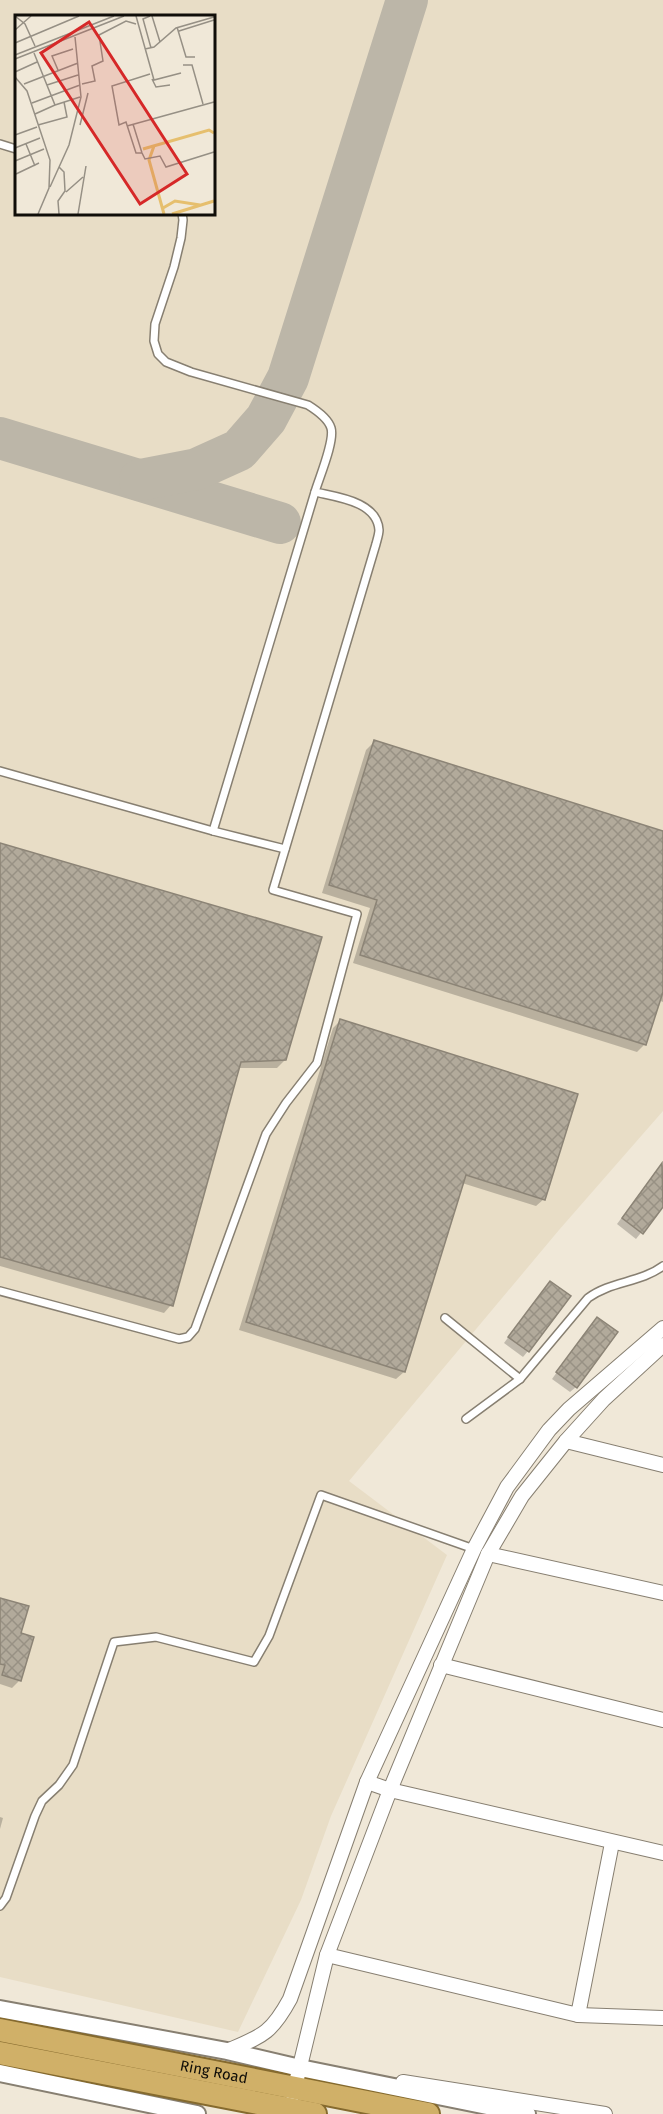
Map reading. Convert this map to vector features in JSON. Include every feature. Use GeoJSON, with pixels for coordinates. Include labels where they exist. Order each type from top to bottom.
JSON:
{"type":"FeatureCollection","features":[{"type":"Feature","properties":{"kind":"highway","name":"Ring Road"},"geometry":{"type":"LineString","coordinates":[[0,2030],[428,2114]]}},
{"type":"Feature","properties":{"kind":"highway"},"geometry":{"type":"LineString","coordinates":[[24,2058],[70,2044]]}},
{"type":"Feature","properties":{"kind":"highway","name":"Ring Road"},"geometry":{"type":"LineString","coordinates":[[0,2053],[24,2058],[294,2088],[315,2114]]}},
{"type":"Feature","properties":{"kind":"street"},"geometry":{"type":"LineString","coordinates":[[227,2051],[261,2036],[279,2021],[290,1999],[367,1782],[474,1550],[507,1487],[549,1430],[569,1409],[663,1328]]}},
{"type":"Feature","properties":{"kind":"street"},"geometry":{"type":"LineString","coordinates":[[294,2088],[327,1954],[390,1790],[488,1554],[522,1496],[566,1441],[604,1398],[663,1345]]}},
{"type":"Feature","properties":{"kind":"street"},"geometry":{"type":"LineString","coordinates":[[566,1441],[663,1465]]}},
{"type":"Feature","properties":{"kind":"street"},"geometry":{"type":"LineString","coordinates":[[488,1554],[663,1593]]}},
{"type":"Feature","properties":{"kind":"street"},"geometry":{"type":"LineString","coordinates":[[441,1665],[663,1720]]}},
{"type":"Feature","properties":{"kind":"street"},"geometry":{"type":"LineString","coordinates":[[367,1782],[390,1790],[663,1853]]}},
{"type":"Feature","properties":{"kind":"street"},"geometry":{"type":"LineString","coordinates":[[578,2015],[612,1843]]}},
{"type":"Feature","properties":{"kind":"street"},"geometry":{"type":"LineString","coordinates":[[327,1954],[578,2015],[663,2018]]}},
{"type":"Feature","properties":{"kind":"street"},"geometry":{"type":"LineString","coordinates":[[0,2009],[227,2051],[294,2088],[527,2114]]}},
{"type":"Feature","properties":{"kind":"street"},"geometry":{"type":"LineString","coordinates":[[0,2073],[197,2114]]}},
{"type":"Feature","properties":{"kind":"street"},"geometry":{"type":"LineString","coordinates":[[294,2088],[405,2082],[605,2114]]}},
{"type":"Feature","properties":{"kind":"lane"},"geometry":{"type":"LineString","coordinates":[[0,144],[15,149]]}},
{"type":"Feature","properties":{"kind":"lane"},"geometry":{"type":"LineString","coordinates":[[182,214],[181,238],[174,267],[154,324],[154,341],[158,354],[166,362],[190,372],[308,405],[320,413],[332,427],[331,440],[213,831]]}},
{"type":"Feature","properties":{"kind":"lane"},"geometry":{"type":"LineString","coordinates":[[0,1291],[179,1339],[188,1337],[195,1329],[266,1134],[286,1103],[317,1063],[357,914],[273,890],[379,528],[372,512],[354,501],[315,492]]}},
{"type":"Feature","properties":{"kind":"lane"},"geometry":{"type":"LineString","coordinates":[[0,771],[285,849]]}},
{"type":"Feature","properties":{"kind":"lane"},"geometry":{"type":"LineString","coordinates":[[466,1419],[520,1379],[588,1298],[599,1290],[642,1278],[663,1266]]}},
{"type":"Feature","properties":{"kind":"lane"},"geometry":{"type":"LineString","coordinates":[[445,1318],[520,1379]]}},
{"type":"Feature","properties":{"kind":"lane"},"geometry":{"type":"LineString","coordinates":[[0,1906],[6,1898],[42,1801],[59,1785],[73,1765],[114,1642],[156,1637],[254,1662],[269,1636],[321,1495],[474,1550]]}},
{"type":"Feature","properties":{"kind":"shaded area"},"geometry":{"type":"Polygon","coordinates":[[[0,0],[663,0],[663,1111],[559,1230],[349,1481],[447,1555],[331,1816],[301,1900],[238,2032],[0,1977],[0,0]]]}},
{"type":"Feature","properties":{"kind":"building"},"geometry":{"type":"Polygon","coordinates":[[[374,740],[663,831],[663,992],[646,1045],[360,955],[377,900],[329,885],[374,740]]]}},
{"type":"Feature","properties":{"kind":"building"},"geometry":{"type":"Polygon","coordinates":[[[0,843],[322,937],[286,1060],[241,1062],[173,1306],[0,1257],[0,843]]]}},
{"type":"Feature","properties":{"kind":"building"},"geometry":{"type":"Polygon","coordinates":[[[340,1019],[578,1094],[545,1200],[466,1175],[405,1372],[246,1322],[340,1019]]]}},
{"type":"Feature","properties":{"kind":"building"},"geometry":{"type":"Polygon","coordinates":[[[662,1163],[663,1207],[643,1234],[622,1218],[662,1163]]]}},
{"type":"Feature","properties":{"kind":"building"},"geometry":{"type":"Polygon","coordinates":[[[550,1281],[571,1296],[529,1352],[508,1337],[550,1281]]]}},
{"type":"Feature","properties":{"kind":"building"},"geometry":{"type":"Polygon","coordinates":[[[597,1317],[618,1332],[577,1388],[556,1372],[597,1317]]]}},
{"type":"Feature","properties":{"kind":"building"},"geometry":{"type":"Polygon","coordinates":[[[0,1598],[29,1606],[21,1633],[34,1637],[21,1681],[2,1675],[5,1665],[0,1664],[0,1598]]]}},
{"type":"Feature","properties":{"kind":"taxiway"},"geometry":{"type":"LineString","coordinates":[[140,480],[197,469],[239,450],[266,419],[288,378],[407,0]]}},
{"type":"Feature","properties":{"kind":"taxiway"},"geometry":{"type":"LineString","coordinates":[[0,438],[280,523]]}}]}
